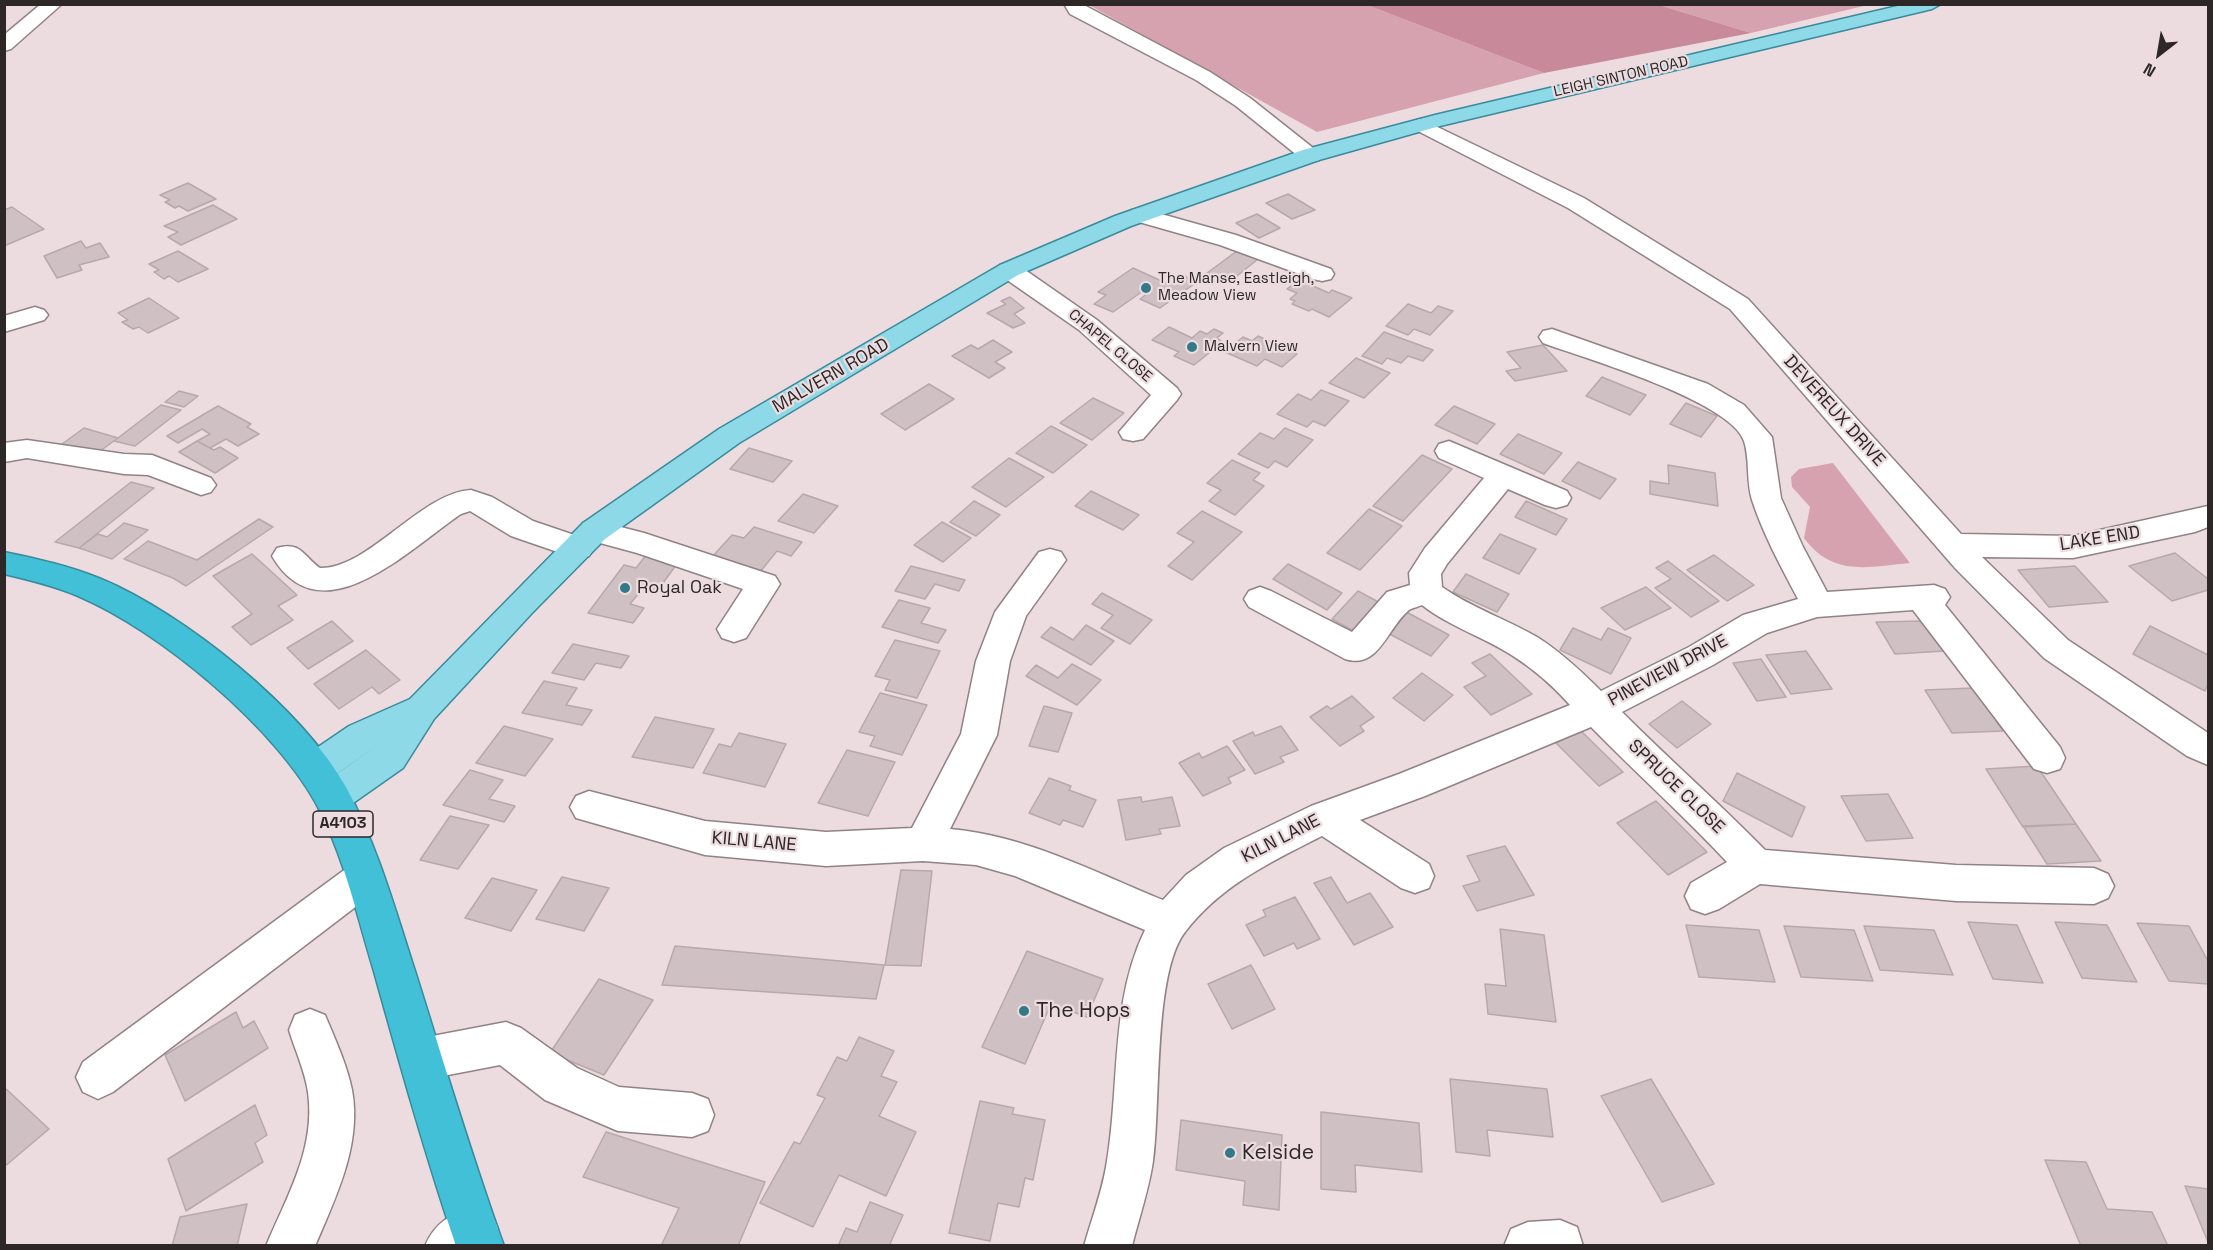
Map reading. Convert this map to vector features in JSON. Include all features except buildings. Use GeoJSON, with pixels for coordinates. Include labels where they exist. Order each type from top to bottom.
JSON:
{"type":"FeatureCollection","features":[{"type":"Feature","properties":{"kind":"highway","name":"A4103"},"geometry":{"type":"LineString","coordinates":[[4,563],[40,571],[98,591],[156,624],[231,681],[264,710],[324,783],[365,877],[422,1059],[468,1240]]}},
{"type":"Feature","properties":{"kind":"main road","name":"LEIGH SINTON ROAD"},"geometry":{"type":"LineString","coordinates":[[1311,155],[1421,124],[1932,4]]}},
{"type":"Feature","properties":{"kind":"main road","name":"MALVERN ROAD"},"geometry":{"type":"LineString","coordinates":[[324,783],[390,756],[422,709],[521,604],[586,540],[729,436],[1009,270],[1140,215],[1311,155]]}},
{"type":"Feature","properties":{"kind":"street"},"geometry":{"type":"LineString","coordinates":[[4,45],[53,4]]}},
{"type":"Feature","properties":{"kind":"street"},"geometry":{"type":"LineString","coordinates":[[1073,4],[1076,10],[1203,76],[1243,102],[1311,155]]}},
{"type":"Feature","properties":{"kind":"street","name":"DEVEREUX DRIVE"},"geometry":{"type":"LineString","coordinates":[[1421,124],[1576,203],[1740,304],[1953,545],[2056,649],[2208,750]]}},
{"type":"Feature","properties":{"kind":"street"},"geometry":{"type":"LineString","coordinates":[[1140,215],[1228,240],[1322,274]]}},
{"type":"Feature","properties":{"kind":"street","name":"CHAPEL CLOSE"},"geometry":{"type":"LineString","coordinates":[[1009,270],[1088,325],[1167,394],[1133,432]]}},
{"type":"Feature","properties":{"kind":"street"},"geometry":{"type":"LineString","coordinates":[[4,324],[35,315]]}},
{"type":"Feature","properties":{"kind":"street"},"geometry":{"type":"LineString","coordinates":[[1552,337],[1698,390],[1734,411],[1758,437],[1766,498],[1817,605]]}},
{"type":"Feature","properties":{"kind":"street"},"geometry":{"type":"LineString","coordinates":[[4,453],[27,449],[124,464],[152,465],[201,485]]}},
{"type":"Feature","properties":{"kind":"street"},"geometry":{"type":"LineString","coordinates":[[1449,451],[1556,498]]}},
{"type":"Feature","properties":{"kind":"street"},"geometry":{"type":"LineString","coordinates":[[1260,599],[1357,650],[1398,601],[1428,592],[1425,573],[1436,556],[1503,475]]}},
{"type":"Feature","properties":{"kind":"street"},"geometry":{"type":"LineString","coordinates":[[288,556],[306,574],[316,580],[333,579],[347,574],[406,539],[455,504],[476,501],[507,522],[586,540],[644,544],[764,584],[734,629]]}},
{"type":"Feature","properties":{"kind":"street","name":"LAKE END"},"geometry":{"type":"LineString","coordinates":[[1953,545],[2073,547],[2195,521],[2208,516]]}},
{"type":"Feature","properties":{"kind":"street"},"geometry":{"type":"LineString","coordinates":[[923,844],[979,735],[993,661],[1011,612],[1050,560]]}},
{"type":"Feature","properties":{"kind":"street","name":"SPRUCE CLOSE"},"geometry":{"type":"LineString","coordinates":[[1428,592],[1447,607],[1524,646],[1559,672],[1659,773],[1701,809],[1755,866]]}},
{"type":"Feature","properties":{"kind":"street","name":"PINEVIEW DRIVE"},"geometry":{"type":"LineString","coordinates":[[1412,786],[1597,709],[1701,656],[1755,624],[1817,605],[1928,597],[2047,758]]}},
{"type":"Feature","properties":{"kind":"street","name":"KILN LANE"},"geometry":{"type":"LineString","coordinates":[[1108,1245],[1130,1162],[1143,992],[1153,956],[1169,921],[1200,887],[1238,860],[1324,817],[1412,786]]}},
{"type":"Feature","properties":{"kind":"street","name":"KILN LANE"},"geometry":{"type":"LineString","coordinates":[[589,807],[705,838],[826,849],[923,844],[976,848],[1020,860],[1169,921]]}},
{"type":"Feature","properties":{"kind":"street"},"geometry":{"type":"LineString","coordinates":[[1324,817],[1414,876]]}},
{"type":"Feature","properties":{"kind":"street"},"geometry":{"type":"LineString","coordinates":[[1705,896],[1755,866],[1956,883],[2094,886]]}},
{"type":"Feature","properties":{"kind":"street"},"geometry":{"type":"LineString","coordinates":[[98,1077],[365,877]]}},
{"type":"Feature","properties":{"kind":"street"},"geometry":{"type":"LineString","coordinates":[[290,1245],[315,1190],[331,1136],[330,1092],[310,1030]]}},
{"type":"Feature","properties":{"kind":"street"},"geometry":{"type":"LineString","coordinates":[[422,1059],[506,1043],[561,1084],[618,1109],[692,1115]]}},
{"type":"Feature","properties":{"kind":"shaded area"},"geometry":{"type":"Polygon","coordinates":[[[1659,4],[1868,5],[1751,33],[1659,4]]]}},
{"type":"Feature","properties":{"kind":"shaded area"},"geometry":{"type":"Polygon","coordinates":[[[1089,5],[1367,5],[1544,73],[1317,132],[1089,5]]]}},
{"type":"Feature","properties":{"kind":"shaded area"},"geometry":{"type":"Polygon","coordinates":[[[1367,5],[1659,5],[1751,33],[1544,73],[1367,5]]]}},
{"type":"Feature","properties":{"kind":"shaded area"},"geometry":{"type":"Polygon","coordinates":[[[1833,463],[1910,563],[1865,567],[1839,564],[1827,559],[1804,538],[1810,507],[1792,487],[1791,477],[1799,469],[1833,463]]]}},
{"type":"Feature","properties":{"kind":"place","name":"The Manse, Eastleigh, Meadow View"},"geometry":{"type":"Point","coordinates":[1146,288]}},
{"type":"Feature","properties":{"kind":"place","name":"Malvern View"},"geometry":{"type":"Point","coordinates":[1192,347]}},
{"type":"Feature","properties":{"kind":"place","name":"Royal Oak"},"geometry":{"type":"Point","coordinates":[625,588]}},
{"type":"Feature","properties":{"kind":"place","name":"The Hops"},"geometry":{"type":"Point","coordinates":[1024,1011]}},
{"type":"Feature","properties":{"kind":"place","name":"Kelside"},"geometry":{"type":"Point","coordinates":[1230,1153]}}]}
